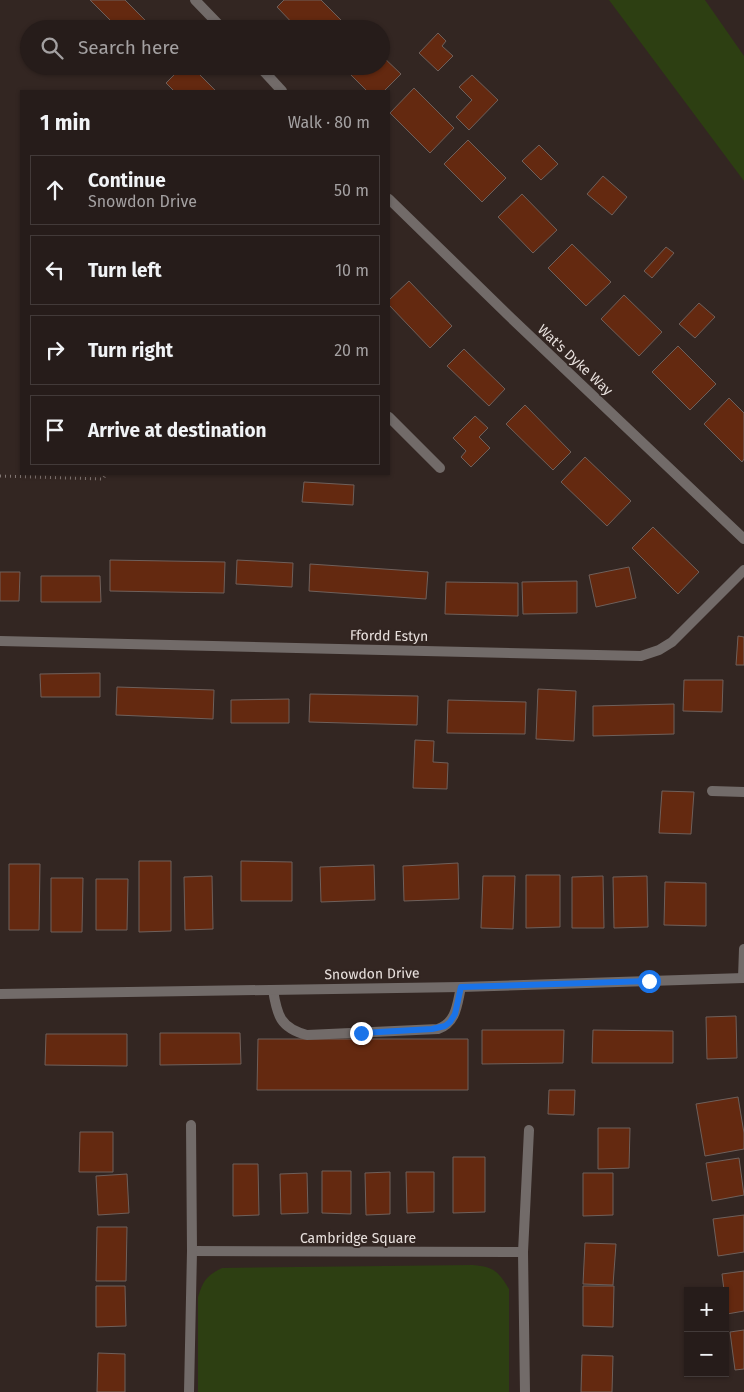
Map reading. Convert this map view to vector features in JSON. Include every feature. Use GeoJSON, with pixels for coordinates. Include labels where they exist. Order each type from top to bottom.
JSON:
{"type":"FeatureCollection","features":[{"type":"Feature","properties":{"kind":"street"},"geometry":{"type":"LineString","coordinates":[[195,0],[214,20]]}},
{"type":"Feature","properties":{"kind":"street"},"geometry":{"type":"LineString","coordinates":[[267,75],[281,90]]}},
{"type":"Feature","properties":{"kind":"street","name":"Wat's Dyke Way"},"geometry":{"type":"LineString","coordinates":[[390,200],[515,322],[744,539]]}},
{"type":"Feature","properties":{"kind":"street"},"geometry":{"type":"LineString","coordinates":[[390,422],[440,468]]}},
{"type":"Feature","properties":{"kind":"street","name":"Ffordd Estyn"},"geometry":{"type":"LineString","coordinates":[[0,642],[641,656],[659,650],[672,642],[744,570]]}},
{"type":"Feature","properties":{"kind":"street"},"geometry":{"type":"LineString","coordinates":[[712,791],[744,792]]}},
{"type":"Feature","properties":{"kind":"street"},"geometry":{"type":"LineString","coordinates":[[744,949],[744,978]]}},
{"type":"Feature","properties":{"kind":"street","name":"Snowdon Drive"},"geometry":{"type":"LineString","coordinates":[[0,994],[461,987],[744,978]]}},
{"type":"Feature","properties":{"kind":"street"},"geometry":{"type":"LineString","coordinates":[[274,990],[276,1008],[284,1023],[290,1029],[307,1035],[438,1029],[450,1022],[455,1014],[461,987]]}},
{"type":"Feature","properties":{"kind":"street"},"geometry":{"type":"LineString","coordinates":[[189,1392],[192,1251],[191,1124]]}},
{"type":"Feature","properties":{"kind":"street"},"geometry":{"type":"LineString","coordinates":[[524,1392],[523,1252],[529,1130]]}},
{"type":"Feature","properties":{"kind":"street","name":"Cambridge Square"},"geometry":{"type":"LineString","coordinates":[[192,1251],[523,1252]]}},
{"type":"Feature","properties":{"kind":"path"},"geometry":{"type":"LineString","coordinates":[[0,476],[103,480],[106,475]]}},
{"type":"Feature","properties":{"kind":"green space"},"geometry":{"type":"Polygon","coordinates":[[[609,0],[705,0],[744,56],[744,181],[609,0]]]}},
{"type":"Feature","properties":{"kind":"green space"},"geometry":{"type":"Polygon","coordinates":[[[473,1265],[495,1271],[509,1289],[509,1392],[198,1392],[198,1297],[206,1280],[222,1268],[473,1265]]]}},
{"type":"Feature","properties":{"kind":"building"},"geometry":{"type":"Polygon","coordinates":[[[90,0],[125,0],[145,20],[110,20],[90,0]]]}},
{"type":"Feature","properties":{"kind":"building"},"geometry":{"type":"Polygon","coordinates":[[[284,0],[321,0],[341,20],[289,20],[277,7],[284,0]]]}},
{"type":"Feature","properties":{"kind":"building"},"geometry":{"type":"Polygon","coordinates":[[[438,33],[446,41],[442,46],[453,56],[438,71],[419,53],[438,33]]]}},
{"type":"Feature","properties":{"kind":"building"},"geometry":{"type":"Polygon","coordinates":[[[390,64],[401,74],[385,90],[366,90],[351,75],[390,75],[390,64]]]}},
{"type":"Feature","properties":{"kind":"building"},"geometry":{"type":"Polygon","coordinates":[[[174,75],[200,75],[215,90],[173,90],[166,83],[174,75]]]}},
{"type":"Feature","properties":{"kind":"building"},"geometry":{"type":"Polygon","coordinates":[[[472,75],[498,100],[469,130],[456,117],[472,100],[459,87],[472,75]]]}},
{"type":"Feature","properties":{"kind":"building"},"geometry":{"type":"Polygon","coordinates":[[[414,88],[454,128],[430,153],[390,113],[414,88]]]}},
{"type":"Feature","properties":{"kind":"building"},"geometry":{"type":"Polygon","coordinates":[[[468,140],[506,178],[482,202],[444,164],[468,140]]]}},
{"type":"Feature","properties":{"kind":"building"},"geometry":{"type":"Polygon","coordinates":[[[539,145],[558,164],[541,180],[522,161],[539,145]]]}},
{"type":"Feature","properties":{"kind":"building"},"geometry":{"type":"Polygon","coordinates":[[[603,176],[627,197],[612,215],[587,194],[603,176]]]}},
{"type":"Feature","properties":{"kind":"building"},"geometry":{"type":"Polygon","coordinates":[[[522,194],[557,230],[533,253],[498,217],[522,194]]]}},
{"type":"Feature","properties":{"kind":"building"},"geometry":{"type":"Polygon","coordinates":[[[572,244],[611,282],[586,306],[548,268],[572,244]]]}},
{"type":"Feature","properties":{"kind":"building"},"geometry":{"type":"Polygon","coordinates":[[[666,247],[674,253],[652,278],[644,271],[666,247]]]}},
{"type":"Feature","properties":{"kind":"building"},"geometry":{"type":"Polygon","coordinates":[[[409,281],[452,326],[430,348],[390,306],[390,299],[409,281]]]}},
{"type":"Feature","properties":{"kind":"building"},"geometry":{"type":"Polygon","coordinates":[[[624,295],[662,332],[639,356],[601,319],[624,295]]]}},
{"type":"Feature","properties":{"kind":"building"},"geometry":{"type":"Polygon","coordinates":[[[699,303],[715,317],[695,338],[679,324],[699,303]]]}},
{"type":"Feature","properties":{"kind":"building"},"geometry":{"type":"Polygon","coordinates":[[[678,346],[716,384],[690,410],[652,372],[678,346]]]}},
{"type":"Feature","properties":{"kind":"building"},"geometry":{"type":"Polygon","coordinates":[[[464,349],[505,389],[489,406],[447,366],[464,349]]]}},
{"type":"Feature","properties":{"kind":"building"},"geometry":{"type":"Polygon","coordinates":[[[729,398],[744,413],[744,459],[742,462],[704,424],[729,398]]]}},
{"type":"Feature","properties":{"kind":"building"},"geometry":{"type":"Polygon","coordinates":[[[525,405],[571,452],[553,470],[506,424],[525,405]]]}},
{"type":"Feature","properties":{"kind":"building"},"geometry":{"type":"Polygon","coordinates":[[[475,416],[488,428],[479,437],[490,448],[471,467],[461,457],[466,451],[453,438],[475,416]]]}},
{"type":"Feature","properties":{"kind":"building"},"geometry":{"type":"Polygon","coordinates":[[[585,457],[631,501],[607,526],[561,482],[585,457]]]}},
{"type":"Feature","properties":{"kind":"building"},"geometry":{"type":"Polygon","coordinates":[[[304,482],[354,485],[353,505],[302,502],[304,482]]]}},
{"type":"Feature","properties":{"kind":"building"},"geometry":{"type":"Polygon","coordinates":[[[653,527],[699,572],[678,594],[632,548],[653,527]]]}},
{"type":"Feature","properties":{"kind":"building"},"geometry":{"type":"Polygon","coordinates":[[[110,560],[225,562],[224,593],[110,591],[110,560]]]}},
{"type":"Feature","properties":{"kind":"building"},"geometry":{"type":"Polygon","coordinates":[[[237,560],[293,563],[292,587],[236,584],[237,560]]]}},
{"type":"Feature","properties":{"kind":"building"},"geometry":{"type":"Polygon","coordinates":[[[310,564],[428,572],[426,599],[309,591],[310,564]]]}},
{"type":"Feature","properties":{"kind":"building"},"geometry":{"type":"Polygon","coordinates":[[[629,567],[636,598],[596,607],[589,575],[629,567]]]}},
{"type":"Feature","properties":{"kind":"building"},"geometry":{"type":"Polygon","coordinates":[[[0,572],[20,572],[19,601],[0,601],[0,572]]]}},
{"type":"Feature","properties":{"kind":"building"},"geometry":{"type":"Polygon","coordinates":[[[41,576],[100,576],[101,602],[41,602],[41,576]]]}},
{"type":"Feature","properties":{"kind":"building"},"geometry":{"type":"Polygon","coordinates":[[[577,581],[577,613],[523,614],[522,582],[577,581]]]}},
{"type":"Feature","properties":{"kind":"building"},"geometry":{"type":"Polygon","coordinates":[[[446,582],[518,583],[518,616],[445,614],[446,582]]]}},
{"type":"Feature","properties":{"kind":"building"},"geometry":{"type":"Polygon","coordinates":[[[738,636],[744,637],[744,665],[736,665],[738,636]]]}},
{"type":"Feature","properties":{"kind":"building"},"geometry":{"type":"Polygon","coordinates":[[[100,673],[100,697],[41,697],[40,674],[100,673]]]}},
{"type":"Feature","properties":{"kind":"building"},"geometry":{"type":"Polygon","coordinates":[[[684,680],[723,680],[722,712],[683,711],[684,680]]]}},
{"type":"Feature","properties":{"kind":"building"},"geometry":{"type":"Polygon","coordinates":[[[117,687],[214,690],[213,719],[116,715],[117,687]]]}},
{"type":"Feature","properties":{"kind":"building"},"geometry":{"type":"Polygon","coordinates":[[[538,689],[576,691],[574,741],[536,739],[538,689]]]}},
{"type":"Feature","properties":{"kind":"building"},"geometry":{"type":"Polygon","coordinates":[[[310,694],[418,696],[417,725],[309,722],[310,694]]]}},
{"type":"Feature","properties":{"kind":"building"},"geometry":{"type":"Polygon","coordinates":[[[289,699],[289,723],[231,723],[231,700],[289,699]]]}},
{"type":"Feature","properties":{"kind":"building"},"geometry":{"type":"Polygon","coordinates":[[[448,700],[526,702],[525,734],[447,733],[448,700]]]}},
{"type":"Feature","properties":{"kind":"building"},"geometry":{"type":"Polygon","coordinates":[[[674,704],[674,734],[593,736],[593,706],[674,704]]]}},
{"type":"Feature","properties":{"kind":"building"},"geometry":{"type":"Polygon","coordinates":[[[415,740],[434,741],[433,762],[448,763],[447,789],[413,788],[415,740]]]}},
{"type":"Feature","properties":{"kind":"building"},"geometry":{"type":"Polygon","coordinates":[[[662,791],[694,792],[691,834],[659,833],[662,791]]]}},
{"type":"Feature","properties":{"kind":"building"},"geometry":{"type":"Polygon","coordinates":[[[139,861],[171,861],[171,931],[139,932],[139,861]]]}},
{"type":"Feature","properties":{"kind":"building"},"geometry":{"type":"Polygon","coordinates":[[[241,861],[292,862],[292,901],[241,901],[241,861]]]}},
{"type":"Feature","properties":{"kind":"building"},"geometry":{"type":"Polygon","coordinates":[[[458,863],[459,899],[404,901],[403,866],[458,863]]]}},
{"type":"Feature","properties":{"kind":"building"},"geometry":{"type":"Polygon","coordinates":[[[9,864],[40,864],[39,930],[9,930],[9,864]]]}},
{"type":"Feature","properties":{"kind":"building"},"geometry":{"type":"Polygon","coordinates":[[[374,865],[375,900],[321,902],[320,867],[374,865]]]}},
{"type":"Feature","properties":{"kind":"building"},"geometry":{"type":"Polygon","coordinates":[[[526,875],[560,875],[560,927],[526,928],[526,875]]]}},
{"type":"Feature","properties":{"kind":"building"},"geometry":{"type":"Polygon","coordinates":[[[212,876],[213,929],[185,930],[184,877],[212,876]]]}},
{"type":"Feature","properties":{"kind":"building"},"geometry":{"type":"Polygon","coordinates":[[[483,876],[515,876],[513,929],[481,928],[483,876]]]}},
{"type":"Feature","properties":{"kind":"building"},"geometry":{"type":"Polygon","coordinates":[[[603,876],[604,928],[572,928],[572,877],[603,876]]]}},
{"type":"Feature","properties":{"kind":"building"},"geometry":{"type":"Polygon","coordinates":[[[647,876],[648,927],[614,928],[613,877],[647,876]]]}},
{"type":"Feature","properties":{"kind":"building"},"geometry":{"type":"Polygon","coordinates":[[[51,878],[83,878],[82,932],[51,932],[51,878]]]}},
{"type":"Feature","properties":{"kind":"building"},"geometry":{"type":"Polygon","coordinates":[[[96,879],[128,879],[127,930],[96,930],[96,879]]]}},
{"type":"Feature","properties":{"kind":"building"},"geometry":{"type":"Polygon","coordinates":[[[665,882],[706,883],[706,926],[664,925],[665,882]]]}},
{"type":"Feature","properties":{"kind":"building"},"geometry":{"type":"Polygon","coordinates":[[[736,1016],[737,1058],[707,1059],[706,1017],[736,1016]]]}},
{"type":"Feature","properties":{"kind":"building"},"geometry":{"type":"Polygon","coordinates":[[[482,1030],[564,1030],[563,1063],[482,1064],[482,1030]]]}},
{"type":"Feature","properties":{"kind":"building"},"geometry":{"type":"Polygon","coordinates":[[[593,1030],[673,1031],[673,1063],[592,1063],[593,1030]]]}},
{"type":"Feature","properties":{"kind":"building"},"geometry":{"type":"Polygon","coordinates":[[[160,1033],[240,1033],[241,1064],[160,1065],[160,1033]]]}},
{"type":"Feature","properties":{"kind":"building"},"geometry":{"type":"Polygon","coordinates":[[[46,1034],[127,1034],[127,1066],[45,1065],[46,1034]]]}},
{"type":"Feature","properties":{"kind":"building"},"geometry":{"type":"Polygon","coordinates":[[[258,1039],[468,1039],[468,1090],[257,1090],[258,1039]]]}},
{"type":"Feature","properties":{"kind":"building"},"geometry":{"type":"Polygon","coordinates":[[[549,1090],[575,1090],[574,1115],[548,1114],[549,1090]]]}},
{"type":"Feature","properties":{"kind":"building"},"geometry":{"type":"Polygon","coordinates":[[[738,1097],[744,1133],[744,1149],[705,1156],[696,1104],[738,1097]]]}},
{"type":"Feature","properties":{"kind":"building"},"geometry":{"type":"Polygon","coordinates":[[[598,1128],[630,1128],[629,1168],[598,1169],[598,1128]]]}},
{"type":"Feature","properties":{"kind":"building"},"geometry":{"type":"Polygon","coordinates":[[[80,1132],[113,1132],[113,1172],[79,1172],[80,1132]]]}},
{"type":"Feature","properties":{"kind":"building"},"geometry":{"type":"Polygon","coordinates":[[[453,1157],[485,1157],[485,1212],[453,1213],[453,1157]]]}},
{"type":"Feature","properties":{"kind":"building"},"geometry":{"type":"Polygon","coordinates":[[[739,1158],[744,1195],[712,1201],[706,1163],[739,1158]]]}},
{"type":"Feature","properties":{"kind":"building"},"geometry":{"type":"Polygon","coordinates":[[[233,1164],[258,1164],[259,1215],[233,1216],[233,1164]]]}},
{"type":"Feature","properties":{"kind":"building"},"geometry":{"type":"Polygon","coordinates":[[[322,1171],[351,1171],[351,1214],[322,1213],[322,1171]]]}},
{"type":"Feature","properties":{"kind":"building"},"geometry":{"type":"Polygon","coordinates":[[[390,1172],[390,1214],[366,1215],[365,1173],[390,1172]]]}},
{"type":"Feature","properties":{"kind":"building"},"geometry":{"type":"Polygon","coordinates":[[[406,1172],[434,1172],[434,1212],[407,1213],[406,1172]]]}},
{"type":"Feature","properties":{"kind":"building"},"geometry":{"type":"Polygon","coordinates":[[[307,1173],[308,1213],[281,1214],[280,1174],[307,1173]]]}},
{"type":"Feature","properties":{"kind":"building"},"geometry":{"type":"Polygon","coordinates":[[[583,1173],[613,1173],[613,1215],[583,1216],[583,1173]]]}},
{"type":"Feature","properties":{"kind":"building"},"geometry":{"type":"Polygon","coordinates":[[[127,1174],[129,1213],[98,1215],[96,1176],[127,1174]]]}},
{"type":"Feature","properties":{"kind":"building"},"geometry":{"type":"Polygon","coordinates":[[[744,1215],[744,1252],[718,1256],[713,1219],[744,1215]]]}},
{"type":"Feature","properties":{"kind":"building"},"geometry":{"type":"Polygon","coordinates":[[[97,1227],[127,1227],[126,1281],[96,1281],[97,1227]]]}},
{"type":"Feature","properties":{"kind":"building"},"geometry":{"type":"Polygon","coordinates":[[[585,1243],[616,1244],[613,1285],[583,1284],[585,1243]]]}},
{"type":"Feature","properties":{"kind":"building"},"geometry":{"type":"Polygon","coordinates":[[[744,1271],[744,1311],[729,1314],[729,1287],[724,1287],[722,1274],[744,1271]]]}},
{"type":"Feature","properties":{"kind":"building"},"geometry":{"type":"Polygon","coordinates":[[[96,1286],[125,1286],[126,1326],[96,1327],[96,1286]]]}},
{"type":"Feature","properties":{"kind":"building"},"geometry":{"type":"Polygon","coordinates":[[[583,1286],[614,1286],[613,1327],[583,1326],[583,1286]]]}},
{"type":"Feature","properties":{"kind":"building"},"geometry":{"type":"Polygon","coordinates":[[[744,1330],[744,1369],[735,1370],[730,1332],[744,1330]]]}},
{"type":"Feature","properties":{"kind":"building"},"geometry":{"type":"Polygon","coordinates":[[[98,1353],[125,1354],[125,1392],[97,1392],[98,1353]]]}},
{"type":"Feature","properties":{"kind":"building"},"geometry":{"type":"Polygon","coordinates":[[[582,1355],[613,1356],[612,1392],[581,1392],[582,1355]]]}},
{"type":"Feature","properties":{"kind":"route"},"geometry":{"type":"LineString","coordinates":[[361,1033],[438,1029],[445,1026],[455,1014],[461,987],[649,981]]}}]}
